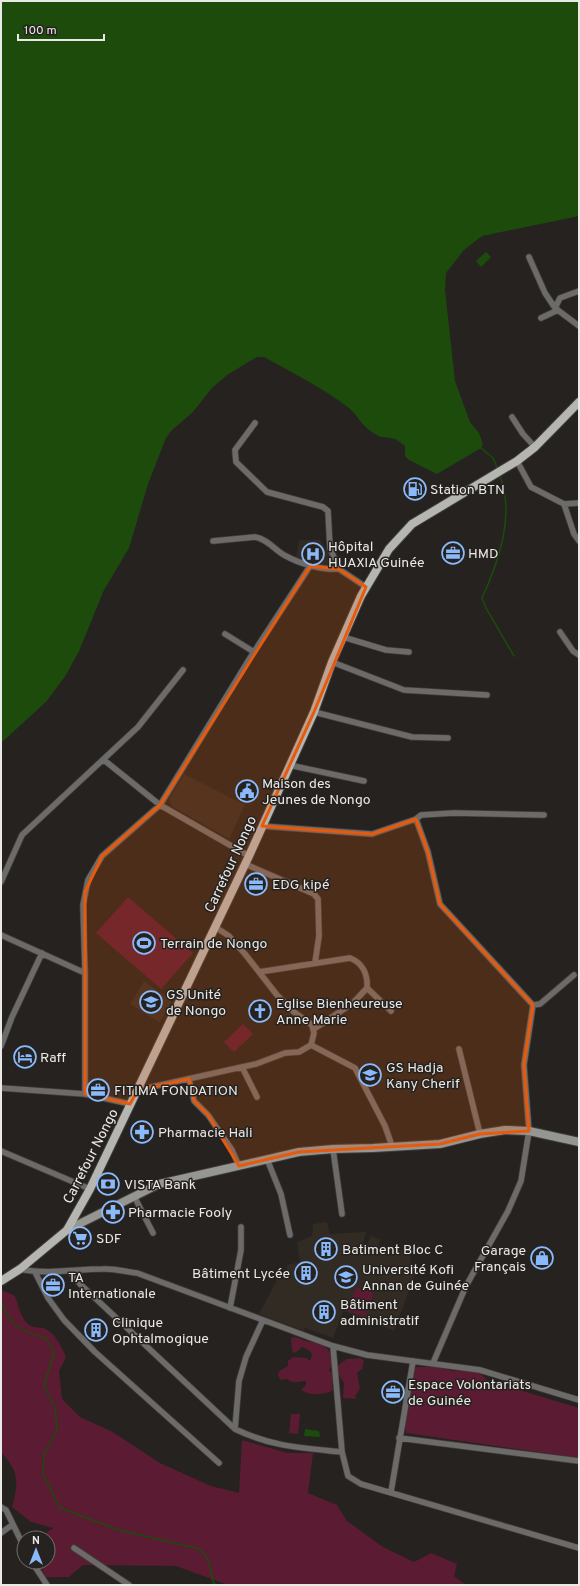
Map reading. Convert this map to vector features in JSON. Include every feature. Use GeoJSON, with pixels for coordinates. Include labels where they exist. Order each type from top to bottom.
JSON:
{"type":"FeatureCollection","features":[{"type":"Feature","properties":{"kind":"main road","name":"Carrefour Nongo"},"geometry":{"type":"LineString","coordinates":[[2,1280],[20,1269],[67,1230],[90,1189],[109,1152],[130,1104],[249,856],[314,712],[332,662],[366,587],[389,549],[412,524],[517,461],[535,446],[579,402]]}},
{"type":"Feature","properties":{"kind":"street"},"geometry":{"type":"LineString","coordinates":[[529,257],[545,293],[557,309],[579,326]]}},
{"type":"Feature","properties":{"kind":"street"},"geometry":{"type":"LineString","coordinates":[[541,318],[557,309],[560,298],[579,291]]}},
{"type":"Feature","properties":{"kind":"street"},"geometry":{"type":"LineString","coordinates":[[512,417],[523,434],[535,446]]}},
{"type":"Feature","properties":{"kind":"street"},"geometry":{"type":"LineString","coordinates":[[256,423],[235,450],[236,462],[267,492],[323,507],[328,511],[330,548],[339,569],[366,587]]}},
{"type":"Feature","properties":{"kind":"street"},"geometry":{"type":"LineString","coordinates":[[517,461],[531,487],[564,504],[579,503]]}},
{"type":"Feature","properties":{"kind":"street"},"geometry":{"type":"LineString","coordinates":[[564,504],[574,534],[579,541]]}},
{"type":"Feature","properties":{"kind":"street"},"geometry":{"type":"LineString","coordinates":[[213,541],[255,537],[262,538],[285,555],[310,566],[330,570],[339,569]]}},
{"type":"Feature","properties":{"kind":"street"},"geometry":{"type":"LineString","coordinates":[[85,1094],[85,973],[83,905],[88,880],[102,856],[160,805],[254,652],[310,566]]}},
{"type":"Feature","properties":{"kind":"street"},"geometry":{"type":"LineString","coordinates":[[560,632],[573,651],[579,655]]}},
{"type":"Feature","properties":{"kind":"street"},"geometry":{"type":"LineString","coordinates":[[225,634],[254,652]]}},
{"type":"Feature","properties":{"kind":"street"},"geometry":{"type":"LineString","coordinates":[[343,637],[386,650],[409,652]]}},
{"type":"Feature","properties":{"kind":"street"},"geometry":{"type":"LineString","coordinates":[[332,662],[404,690],[487,694]]}},
{"type":"Feature","properties":{"kind":"street"},"geometry":{"type":"LineString","coordinates":[[1,882],[22,835],[138,727],[183,670]]}},
{"type":"Feature","properties":{"kind":"street"},"geometry":{"type":"LineString","coordinates":[[314,712],[412,737],[448,738]]}},
{"type":"Feature","properties":{"kind":"street"},"geometry":{"type":"LineString","coordinates":[[104,760],[160,805],[249,856]]}},
{"type":"Feature","properties":{"kind":"street"},"geometry":{"type":"LineString","coordinates":[[289,765],[364,781]]}},
{"type":"Feature","properties":{"kind":"street"},"geometry":{"type":"LineString","coordinates":[[262,826],[372,834],[416,819],[421,815],[454,814],[544,816]]}},
{"type":"Feature","properties":{"kind":"street"},"geometry":{"type":"LineString","coordinates":[[416,819],[428,852],[440,904],[533,1005]]}},
{"type":"Feature","properties":{"kind":"street"},"geometry":{"type":"LineString","coordinates":[[245,864],[314,894],[318,899],[319,936],[315,963]]}},
{"type":"Feature","properties":{"kind":"street"},"geometry":{"type":"LineString","coordinates":[[138,1090],[172,1081],[189,1079],[242,1067],[285,1053],[299,1052],[311,1045],[314,1029],[312,1025],[294,1012],[277,995],[229,936],[215,928]]}},
{"type":"Feature","properties":{"kind":"street"},"geometry":{"type":"LineString","coordinates":[[1,935],[85,973]]}},
{"type":"Feature","properties":{"kind":"street"},"geometry":{"type":"LineString","coordinates":[[1,1046],[12,1017],[42,953]]}},
{"type":"Feature","properties":{"kind":"street"},"geometry":{"type":"LineString","coordinates":[[259,972],[350,958],[356,960],[364,970],[368,982],[367,988],[352,1003],[314,1029]]}},
{"type":"Feature","properties":{"kind":"street"},"geometry":{"type":"LineString","coordinates":[[533,1005],[540,1004],[574,976]]}},
{"type":"Feature","properties":{"kind":"street"},"geometry":{"type":"LineString","coordinates":[[367,988],[391,1011]]}},
{"type":"Feature","properties":{"kind":"street"},"geometry":{"type":"LineString","coordinates":[[433,1363],[466,1286],[508,1211],[521,1181],[529,1131],[524,1065],[533,1005]]}},
{"type":"Feature","properties":{"kind":"street"},"geometry":{"type":"LineString","coordinates":[[311,1045],[355,1068],[392,1146]]}},
{"type":"Feature","properties":{"kind":"street"},"geometry":{"type":"LineString","coordinates":[[459,1049],[480,1134]]}},
{"type":"Feature","properties":{"kind":"street"},"geometry":{"type":"LineString","coordinates":[[242,1067],[257,1097]]}},
{"type":"Feature","properties":{"kind":"street"},"geometry":{"type":"LineString","coordinates":[[189,1079],[194,1101],[208,1115],[232,1150],[239,1166]]}},
{"type":"Feature","properties":{"kind":"street"},"geometry":{"type":"LineString","coordinates":[[1,1088],[85,1094],[130,1104]]}},
{"type":"Feature","properties":{"kind":"street"},"geometry":{"type":"LineString","coordinates":[[67,1230],[159,1184],[299,1152],[440,1144],[480,1134],[505,1130],[529,1131],[579,1142]]}},
{"type":"Feature","properties":{"kind":"street"},"geometry":{"type":"LineString","coordinates":[[333,1149],[342,1214]]}},
{"type":"Feature","properties":{"kind":"street"},"geometry":{"type":"LineString","coordinates":[[1,1151],[90,1189]]}},
{"type":"Feature","properties":{"kind":"street"},"geometry":{"type":"LineString","coordinates":[[267,1159],[281,1194],[290,1235]]}},
{"type":"Feature","properties":{"kind":"street"},"geometry":{"type":"LineString","coordinates":[[134,1196],[153,1233]]}},
{"type":"Feature","properties":{"kind":"street"},"geometry":{"type":"LineString","coordinates":[[230,1308],[241,1250],[240,1227]]}},
{"type":"Feature","properties":{"kind":"street"},"geometry":{"type":"LineString","coordinates":[[20,1269],[34,1272],[70,1272],[104,1268],[137,1273],[333,1346],[367,1354],[480,1370],[579,1400]]}},
{"type":"Feature","properties":{"kind":"street"},"geometry":{"type":"LineString","coordinates":[[34,1272],[48,1298],[64,1320],[95,1352],[219,1463]]}},
{"type":"Feature","properties":{"kind":"street"},"geometry":{"type":"LineString","coordinates":[[70,1272],[80,1284],[235,1429],[254,1438],[285,1447],[342,1452]]}},
{"type":"Feature","properties":{"kind":"street"},"geometry":{"type":"LineString","coordinates":[[235,1429],[239,1381],[246,1357],[263,1320]]}},
{"type":"Feature","properties":{"kind":"street"},"geometry":{"type":"LineString","coordinates":[[333,1346],[342,1452],[348,1476],[361,1484],[579,1548]]}},
{"type":"Feature","properties":{"kind":"street"},"geometry":{"type":"LineString","coordinates":[[391,1492],[413,1361]]}},
{"type":"Feature","properties":{"kind":"street"},"geometry":{"type":"LineString","coordinates":[[399,1438],[579,1461]]}},
{"type":"Feature","properties":{"kind":"street"},"geometry":{"type":"LineString","coordinates":[[1,1507],[6,1510],[16,1532]]}},
{"type":"Feature","properties":{"kind":"street"},"geometry":{"type":"LineString","coordinates":[[1,1532],[12,1525]]}},
{"type":"Feature","properties":{"kind":"street"},"geometry":{"type":"LineString","coordinates":[[74,1548],[129,1585]]}},
{"type":"Feature","properties":{"kind":"street"},"geometry":{"type":"LineString","coordinates":[[37,1570],[47,1585]]}},
{"type":"Feature","properties":{"kind":"highlighted area"},"geometry":{"type":"Polygon","coordinates":[[[310,566],[339,569],[366,587],[314,712],[262,826],[372,834],[416,819],[428,852],[440,904],[533,1005],[524,1065],[529,1131],[480,1134],[440,1144],[299,1152],[239,1166],[208,1115],[194,1101],[189,1079],[138,1090],[130,1104],[85,1094],[85,892],[102,856],[160,805],[310,566]]]}},
{"type":"Feature","properties":{"kind":"shaded area"},"geometry":{"type":"Polygon","coordinates":[[[1,1],[579,1],[579,216],[482,236],[464,250],[446,273],[445,290],[455,381],[470,422],[479,433],[483,444],[481,448],[437,474],[409,460],[405,456],[405,446],[399,441],[381,437],[372,432],[365,427],[349,408],[329,394],[264,357],[257,357],[227,375],[212,388],[193,412],[171,431],[166,438],[148,484],[129,548],[104,590],[79,651],[66,675],[46,702],[1,743],[1,1]]]}},
{"type":"Feature","properties":{"kind":"shaded area"},"geometry":{"type":"Polygon","coordinates":[[[486,252],[491,257],[481,267],[476,261],[486,252]]]}},
{"type":"Feature","properties":{"kind":"shaded area","name":"Hôpital HUAXIA Guinée"},"geometry":{"type":"Polygon","coordinates":[[[299,540],[320,540],[333,563],[330,567],[306,562],[296,557],[299,540]]]}},
{"type":"Feature","properties":{"kind":"shaded area"},"geometry":{"type":"Polygon","coordinates":[[[184,774],[245,805],[229,839],[171,806],[169,799],[184,774]]]}},
{"type":"Feature","properties":{"kind":"shaded area","name":"Terrain de Nongo"},"geometry":{"type":"Polygon","coordinates":[[[128,897],[193,953],[161,989],[96,933],[128,897]]]}},
{"type":"Feature","properties":{"kind":"shaded area","name":"GS Unité de Nongo"},"geometry":{"type":"Polygon","coordinates":[[[144,981],[172,1001],[160,1023],[130,1004],[144,981]]]}},
{"type":"Feature","properties":{"kind":"shaded area"},"geometry":{"type":"Polygon","coordinates":[[[243,1024],[253,1034],[234,1052],[224,1042],[243,1024]]]}},
{"type":"Feature","properties":{"kind":"shaded area","name":"Université Kofi Annan de Guinée"},"geometry":{"type":"Polygon","coordinates":[[[327,1222],[330,1234],[366,1232],[363,1243],[367,1244],[371,1236],[380,1239],[379,1246],[389,1250],[410,1251],[411,1265],[417,1269],[394,1331],[343,1311],[333,1338],[305,1328],[304,1331],[259,1314],[277,1280],[278,1274],[287,1273],[287,1265],[300,1262],[297,1242],[312,1236],[313,1224],[327,1222]]]}},
{"type":"Feature","properties":{"kind":"shaded area"},"geometry":{"type":"Polygon","coordinates":[[[356,1287],[374,1293],[365,1317],[347,1311],[356,1287]]]}},
{"type":"Feature","properties":{"kind":"shaded area"},"geometry":{"type":"Polygon","coordinates":[[[2,1290],[15,1296],[22,1316],[28,1324],[51,1332],[60,1344],[66,1357],[59,1371],[62,1399],[80,1417],[111,1431],[160,1463],[211,1486],[239,1493],[242,1440],[288,1453],[313,1453],[308,1493],[337,1505],[347,1521],[383,1547],[414,1562],[431,1553],[457,1564],[454,1576],[466,1585],[228,1585],[176,1566],[83,1565],[69,1577],[46,1577],[42,1570],[56,1570],[56,1530],[50,1530],[53,1528],[31,1522],[12,1507],[16,1491],[16,1478],[7,1459],[1,1452],[2,1290]]]}},
{"type":"Feature","properties":{"kind":"shaded area"},"geometry":{"type":"Polygon","coordinates":[[[295,1337],[323,1346],[329,1351],[332,1360],[332,1367],[329,1371],[333,1372],[333,1390],[322,1394],[313,1394],[301,1390],[306,1385],[306,1381],[294,1382],[287,1379],[280,1380],[278,1375],[279,1371],[288,1366],[288,1361],[293,1357],[307,1358],[310,1361],[312,1355],[310,1351],[302,1347],[294,1353],[292,1350],[291,1338],[295,1337]]]}},
{"type":"Feature","properties":{"kind":"shaded area"},"geometry":{"type":"Polygon","coordinates":[[[359,1358],[364,1360],[362,1369],[357,1373],[360,1389],[355,1396],[357,1399],[343,1398],[344,1383],[337,1372],[337,1366],[347,1359],[359,1358]]]}},
{"type":"Feature","properties":{"kind":"shaded area"},"geometry":{"type":"Polygon","coordinates":[[[417,1367],[435,1367],[454,1371],[479,1372],[487,1380],[579,1408],[579,1458],[406,1433],[405,1424],[413,1382],[408,1377],[410,1372],[417,1367]]]}},
{"type":"Feature","properties":{"kind":"shaded area"},"geometry":{"type":"Polygon","coordinates":[[[291,1414],[300,1414],[298,1434],[289,1433],[291,1414]]]}},
{"type":"Feature","properties":{"kind":"shaded area"},"geometry":{"type":"Polygon","coordinates":[[[305,1429],[319,1431],[320,1437],[304,1436],[305,1429]]]}},
{"type":"Feature","properties":{"kind":"waterway"},"geometry":{"type":"LineString","coordinates":[[481,448],[493,458],[498,470]]}},
{"type":"Feature","properties":{"kind":"waterway"},"geometry":{"type":"LineString","coordinates":[[500,476],[506,506],[503,538],[494,569],[482,598],[486,608],[514,656]]}},
{"type":"Feature","properties":{"kind":"waterway"},"geometry":{"type":"LineString","coordinates":[[1,1301],[4,1309],[13,1322],[30,1333],[46,1338],[54,1353],[44,1386],[55,1408],[57,1430],[44,1454],[43,1474],[60,1508],[119,1530],[200,1549],[209,1561],[213,1582],[216,1585]]}},
{"type":"Feature","properties":{"kind":"place","name":"Station BTN"},"geometry":{"type":"Point","coordinates":[415,489]}},
{"type":"Feature","properties":{"kind":"place","name":"HMD"},"geometry":{"type":"Point","coordinates":[453,553]}},
{"type":"Feature","properties":{"kind":"place","name":"Hôpital HUAXIA Guinée"},"geometry":{"type":"Point","coordinates":[313,554]}},
{"type":"Feature","properties":{"kind":"place","name":"Maison des Jeunes de Nongo"},"geometry":{"type":"Point","coordinates":[247,791]}},
{"type":"Feature","properties":{"kind":"place","name":"EDG kipé"},"geometry":{"type":"Point","coordinates":[256,884]}},
{"type":"Feature","properties":{"kind":"place","name":"Terrain de Nongo"},"geometry":{"type":"Point","coordinates":[144,943]}},
{"type":"Feature","properties":{"kind":"place","name":"GS Unité de Nongo"},"geometry":{"type":"Point","coordinates":[151,1002]}},
{"type":"Feature","properties":{"kind":"place","name":"Eglise Bienheureuse Anne Marie"},"geometry":{"type":"Point","coordinates":[260,1011]}},
{"type":"Feature","properties":{"kind":"place","name":"Raff"},"geometry":{"type":"Point","coordinates":[25,1057]}},
{"type":"Feature","properties":{"kind":"place","name":"GS Hadja Kany Cherif"},"geometry":{"type":"Point","coordinates":[370,1075]}},
{"type":"Feature","properties":{"kind":"place","name":"FITIMA FONDATION"},"geometry":{"type":"Point","coordinates":[98,1090]}},
{"type":"Feature","properties":{"kind":"place","name":"Pharmacie Hali"},"geometry":{"type":"Point","coordinates":[142,1132]}},
{"type":"Feature","properties":{"kind":"place","name":"VISTA Bank"},"geometry":{"type":"Point","coordinates":[108,1184]}},
{"type":"Feature","properties":{"kind":"place","name":"Pharmacie Fooly"},"geometry":{"type":"Point","coordinates":[113,1212]}},
{"type":"Feature","properties":{"kind":"place","name":"SDF"},"geometry":{"type":"Point","coordinates":[80,1238]}},
{"type":"Feature","properties":{"kind":"place","name":"Batiment Bloc C"},"geometry":{"type":"Point","coordinates":[326,1249]}},
{"type":"Feature","properties":{"kind":"place","name":"Garage Français"},"geometry":{"type":"Point","coordinates":[542,1258]}},
{"type":"Feature","properties":{"kind":"place","name":"Bâtiment Lycée"},"geometry":{"type":"Point","coordinates":[306,1273]}},
{"type":"Feature","properties":{"kind":"place","name":"Université Kofi Annan de Guinée"},"geometry":{"type":"Point","coordinates":[346,1277]}},
{"type":"Feature","properties":{"kind":"place","name":"TA Internationale"},"geometry":{"type":"Point","coordinates":[53,1285]}},
{"type":"Feature","properties":{"kind":"place","name":"Bâtiment administratif"},"geometry":{"type":"Point","coordinates":[324,1312]}},
{"type":"Feature","properties":{"kind":"place","name":"Clinique Ophtalmogique"},"geometry":{"type":"Point","coordinates":[96,1330]}},
{"type":"Feature","properties":{"kind":"place","name":"Espace Volontariats de Guinée"},"geometry":{"type":"Point","coordinates":[393,1392]}}]}
